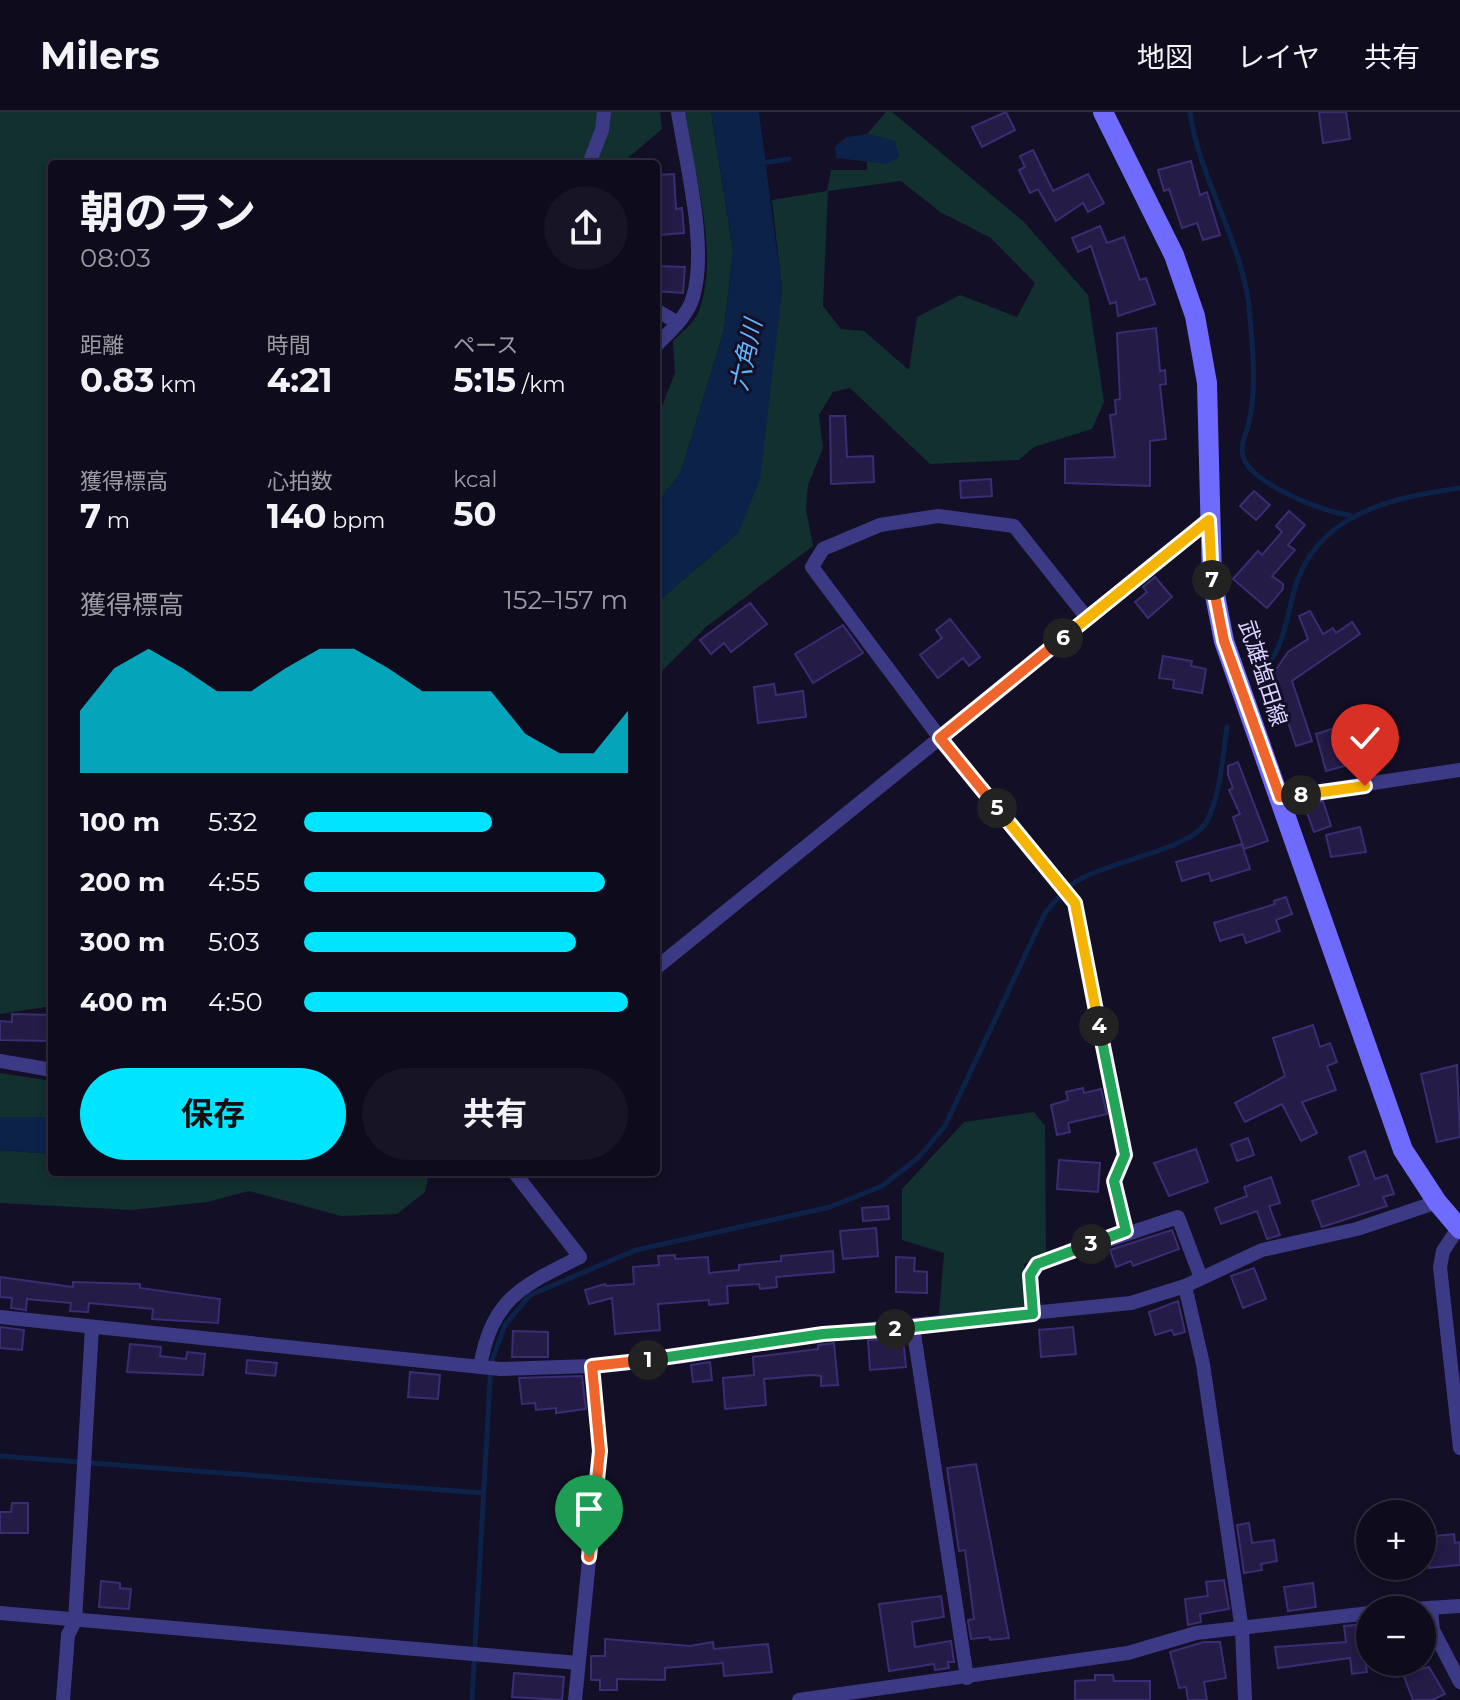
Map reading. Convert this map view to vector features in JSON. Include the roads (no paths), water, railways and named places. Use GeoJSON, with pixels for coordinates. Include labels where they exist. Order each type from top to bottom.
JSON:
{"type":"FeatureCollection","features":[{"type":"Feature","properties":{"kind":"main road","name":"武雄塩田線"},"geometry":{"type":"LineString","coordinates":[[1103,112],[1174,255],[1195,316],[1207,383],[1212,580],[1224,641],[1403,1150],[1437,1202],[1459,1228]]}},
{"type":"Feature","properties":{"kind":"street"},"geometry":{"type":"LineString","coordinates":[[591,160],[602,130],[604,112]]}},
{"type":"Feature","properties":{"kind":"street"},"geometry":{"type":"LineString","coordinates":[[660,342],[678,323],[693,298],[698,237],[678,112]]}},
{"type":"Feature","properties":{"kind":"street"},"geometry":{"type":"LineString","coordinates":[[660,312],[678,323]]}},
{"type":"Feature","properties":{"kind":"street"},"geometry":{"type":"LineString","coordinates":[[1087,618],[1014,526],[938,516],[880,525],[823,549],[812,567],[940,738],[1075,903],[1125,1155],[1114,1181],[1126,1231]]}},
{"type":"Feature","properties":{"kind":"street"},"geometry":{"type":"LineString","coordinates":[[660,965],[1209,520]]}},
{"type":"Feature","properties":{"kind":"street"},"geometry":{"type":"LineString","coordinates":[[1280,797],[1460,770]]}},
{"type":"Feature","properties":{"kind":"street"},"geometry":{"type":"LineString","coordinates":[[0,1061],[48,1069]]}},
{"type":"Feature","properties":{"kind":"street"},"geometry":{"type":"LineString","coordinates":[[480,1367],[485,1340],[498,1311],[521,1286],[580,1257],[517,1176]]}},
{"type":"Feature","properties":{"kind":"street"},"geometry":{"type":"LineString","coordinates":[[0,1317],[500,1369],[592,1366],[686,1356],[823,1334],[1131,1303],[1185,1286],[1262,1250],[1357,1229],[1437,1202]]}},
{"type":"Feature","properties":{"kind":"street"},"geometry":{"type":"LineString","coordinates":[[1033,1314],[1030,1275],[1037,1264],[1126,1231],[1178,1217],[1201,1278]]}},
{"type":"Feature","properties":{"kind":"street"},"geometry":{"type":"LineString","coordinates":[[1459,1228],[1443,1251],[1440,1267],[1460,1448]]}},
{"type":"Feature","properties":{"kind":"street"},"geometry":{"type":"LineString","coordinates":[[1185,1286],[1203,1364],[1242,1630],[1245,1700]]}},
{"type":"Feature","properties":{"kind":"street"},"geometry":{"type":"LineString","coordinates":[[63,1700],[68,1635],[75,1621],[92,1327]]}},
{"type":"Feature","properties":{"kind":"street"},"geometry":{"type":"LineString","coordinates":[[913,1327],[967,1678]]}},
{"type":"Feature","properties":{"kind":"street"},"geometry":{"type":"LineString","coordinates":[[575,1700],[600,1451],[592,1366]]}},
{"type":"Feature","properties":{"kind":"street"},"geometry":{"type":"LineString","coordinates":[[1436,1608],[1460,1606]]}},
{"type":"Feature","properties":{"kind":"street"},"geometry":{"type":"LineString","coordinates":[[0,1613],[578,1663]]}},
{"type":"Feature","properties":{"kind":"street"},"geometry":{"type":"LineString","coordinates":[[799,1700],[1128,1653],[1196,1633],[1356,1615]]}},
{"type":"Feature","properties":{"kind":"street"},"geometry":{"type":"LineString","coordinates":[[1436,1637],[1460,1682]]}},
{"type":"Feature","properties":{"kind":"water","name":"六角川"},"geometry":{"type":"Polygon","coordinates":[[[711,112],[759,112],[782,291],[760,479],[739,532],[660,600],[660,500],[681,472],[724,330],[733,249],[711,112]]]}},
{"type":"Feature","properties":{"kind":"water"},"geometry":{"type":"Polygon","coordinates":[[[867,134],[895,141],[899,157],[887,164],[836,158],[835,146],[847,137],[867,134]]]}},
{"type":"Feature","properties":{"kind":"water"},"geometry":{"type":"Polygon","coordinates":[[[0,1117],[48,1117],[48,1154],[0,1150],[0,1117]]]}},
{"type":"Feature","properties":{"kind":"waterway"},"geometry":{"type":"LineString","coordinates":[[1190,112],[1203,163],[1232,239],[1247,291],[1253,386],[1243,456],[1252,470],[1277,488],[1309,503],[1350,515]]}},
{"type":"Feature","properties":{"kind":"waterway"},"geometry":{"type":"LineString","coordinates":[[762,163],[789,159]]}},
{"type":"Feature","properties":{"kind":"waterway"},"geometry":{"type":"LineString","coordinates":[[1257,680],[1278,648],[1304,565],[1319,544],[1337,527],[1359,514],[1407,497],[1460,488]]}},
{"type":"Feature","properties":{"kind":"waterway"},"geometry":{"type":"LineString","coordinates":[[472,1700],[491,1363],[505,1325],[530,1295],[636,1250],[830,1207],[882,1186],[918,1158],[945,1126],[1045,913],[1067,888],[1085,877],[1181,842],[1205,824],[1218,790],[1227,727]]}},
{"type":"Feature","properties":{"kind":"waterway"},"geometry":{"type":"LineString","coordinates":[[0,1456],[483,1493]]}}]}
